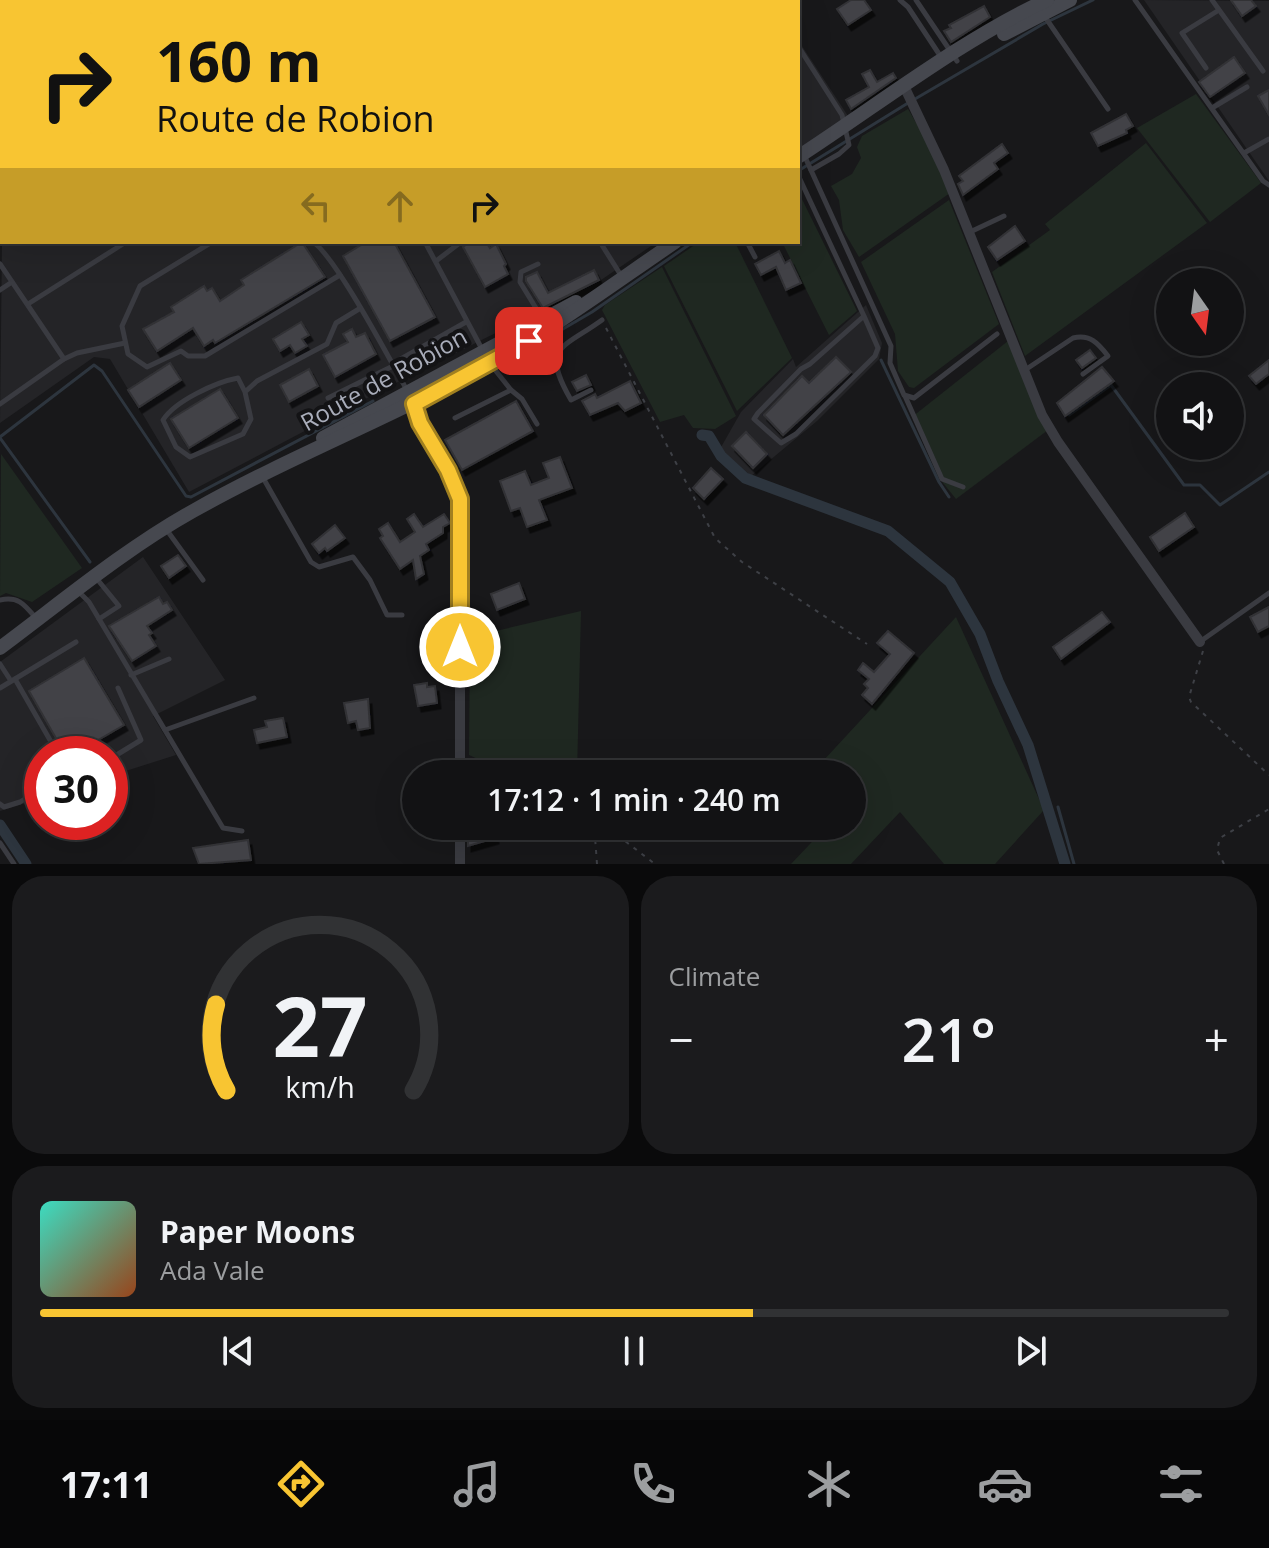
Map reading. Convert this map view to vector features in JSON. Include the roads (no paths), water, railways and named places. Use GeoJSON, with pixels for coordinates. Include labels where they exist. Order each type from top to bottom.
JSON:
{"type":"FeatureCollection","features":[{"type":"Feature","properties":{"kind":"main road"},"geometry":{"type":"LineString","coordinates":[[951,59],[998,37],[1055,3]]}},
{"type":"Feature","properties":{"kind":"main road"},"geometry":{"type":"LineString","coordinates":[[800,156],[1021,13],[1055,3]]}},
{"type":"Feature","properties":{"kind":"main road","name":"Route de Robion"},"geometry":{"type":"LineString","coordinates":[[261,475],[355,432],[411,398],[454,366],[486,357],[549,330],[672,244]]}},
{"type":"Feature","properties":{"kind":"main road","name":"Route de Robion"},"geometry":{"type":"LineString","coordinates":[[0,648],[165,528],[411,398],[486,357],[543,319],[619,280]]}},
{"type":"Feature","properties":{"kind":"street"},"geometry":{"type":"LineString","coordinates":[[1021,13],[1029,0]]}},
{"type":"Feature","properties":{"kind":"street"},"geometry":{"type":"LineString","coordinates":[[906,89],[944,170],[1042,415],[1200,642]]}},
{"type":"Feature","properties":{"kind":"street"},"geometry":{"type":"LineString","coordinates":[[411,398],[420,423],[448,470],[460,499],[460,760]]}},
{"type":"Feature","properties":{"kind":"street"},"geometry":{"type":"LineString","coordinates":[[460,840],[460,864]]}},
{"type":"Feature","properties":{"kind":"lane"},"geometry":{"type":"LineString","coordinates":[[900,0],[951,59]]}},
{"type":"Feature","properties":{"kind":"lane"},"geometry":{"type":"LineString","coordinates":[[916,0],[951,59]]}},
{"type":"Feature","properties":{"kind":"lane"},"geometry":{"type":"LineString","coordinates":[[1135,0],[1267,181]]}},
{"type":"Feature","properties":{"kind":"lane"},"geometry":{"type":"LineString","coordinates":[[1212,0],[1263,71]]}},
{"type":"Feature","properties":{"kind":"lane"},"geometry":{"type":"LineString","coordinates":[[1055,3],[1108,109]]}},
{"type":"Feature","properties":{"kind":"lane"},"geometry":{"type":"LineString","coordinates":[[1206,68],[1182,33],[1219,10]]}},
{"type":"Feature","properties":{"kind":"lane"},"geometry":{"type":"LineString","coordinates":[[800,49],[842,115],[849,145],[811,170]]}},
{"type":"Feature","properties":{"kind":"lane"},"geometry":{"type":"LineString","coordinates":[[1212,108],[1247,87]]}},
{"type":"Feature","properties":{"kind":"lane"},"geometry":{"type":"LineString","coordinates":[[1244,153],[1269,139]]}},
{"type":"Feature","properties":{"kind":"lane"},"geometry":{"type":"LineString","coordinates":[[800,156],[811,170],[891,346],[890,363],[942,479],[963,487]]}},
{"type":"Feature","properties":{"kind":"lane"},"geometry":{"type":"LineString","coordinates":[[800,179],[864,316],[878,348],[875,356],[796,434],[781,443],[754,419],[801,369],[864,316]]}},
{"type":"Feature","properties":{"kind":"lane"},"geometry":{"type":"LineString","coordinates":[[969,233],[1004,216]]}},
{"type":"Feature","properties":{"kind":"lane"},"geometry":{"type":"LineString","coordinates":[[28,304],[123,244]]}},
{"type":"Feature","properties":{"kind":"lane"},"geometry":{"type":"LineString","coordinates":[[209,244],[140,286],[122,326],[128,354],[147,367],[181,351],[188,356],[205,356],[340,275]]}},
{"type":"Feature","properties":{"kind":"lane"},"geometry":{"type":"LineString","coordinates":[[316,244],[340,275],[411,398]]}},
{"type":"Feature","properties":{"kind":"lane"},"geometry":{"type":"LineString","coordinates":[[426,244],[486,357],[511,390],[522,399],[537,424]]}},
{"type":"Feature","properties":{"kind":"lane"},"geometry":{"type":"LineString","coordinates":[[436,261],[458,244]]}},
{"type":"Feature","properties":{"kind":"lane"},"geometry":{"type":"LineString","coordinates":[[601,244],[619,280]]}},
{"type":"Feature","properties":{"kind":"lane"},"geometry":{"type":"LineString","coordinates":[[748,244],[755,257]]}},
{"type":"Feature","properties":{"kind":"lane"},"geometry":{"type":"LineString","coordinates":[[0,264],[64,359]]}},
{"type":"Feature","properties":{"kind":"lane"},"geometry":{"type":"LineString","coordinates":[[538,264],[521,272],[520,282],[543,319]]}},
{"type":"Feature","properties":{"kind":"lane"},"geometry":{"type":"LineString","coordinates":[[0,290],[12,282]]}},
{"type":"Feature","properties":{"kind":"lane"},"geometry":{"type":"LineString","coordinates":[[245,392],[257,381],[327,344],[336,323],[359,309]]}},
{"type":"Feature","properties":{"kind":"lane"},"geometry":{"type":"LineString","coordinates":[[591,390],[571,400],[555,365],[556,354],[562,345],[602,320]]}},
{"type":"Feature","properties":{"kind":"lane"},"geometry":{"type":"LineString","coordinates":[[399,360],[466,322]]}},
{"type":"Feature","properties":{"kind":"lane"},"geometry":{"type":"LineString","coordinates":[[904,395],[914,398],[997,334]]}},
{"type":"Feature","properties":{"kind":"lane"},"geometry":{"type":"LineString","coordinates":[[1024,370],[1081,336],[1098,342],[1108,356],[1083,374]]}},
{"type":"Feature","properties":{"kind":"lane"},"geometry":{"type":"LineString","coordinates":[[0,404],[64,359],[77,353],[125,343]]}},
{"type":"Feature","properties":{"kind":"lane"},"geometry":{"type":"LineString","coordinates":[[328,398],[393,366]]}},
{"type":"Feature","properties":{"kind":"lane"},"geometry":{"type":"LineString","coordinates":[[238,378],[245,392],[251,419],[243,434],[190,457],[176,447],[163,420],[169,411],[220,381],[238,378]]}},
{"type":"Feature","properties":{"kind":"lane"},"geometry":{"type":"LineString","coordinates":[[455,418],[511,390]]}},
{"type":"Feature","properties":{"kind":"lane"},"geometry":{"type":"LineString","coordinates":[[261,475],[311,562],[319,567],[353,557],[370,580],[387,615],[402,615]]}},
{"type":"Feature","properties":{"kind":"lane"},"geometry":{"type":"LineString","coordinates":[[165,528],[203,580]]}},
{"type":"Feature","properties":{"kind":"lane"},"geometry":{"type":"LineString","coordinates":[[95,578],[119,606],[99,619]]}},
{"type":"Feature","properties":{"kind":"lane"},"geometry":{"type":"LineString","coordinates":[[78,591],[89,602],[223,828],[242,831]]}},
{"type":"Feature","properties":{"kind":"lane"},"geometry":{"type":"LineString","coordinates":[[1200,642],[1269,593]]}},
{"type":"Feature","properties":{"kind":"lane"},"geometry":{"type":"LineString","coordinates":[[0,600],[13,598],[22,602],[38,620]]}},
{"type":"Feature","properties":{"kind":"lane"},"geometry":{"type":"LineString","coordinates":[[0,688],[76,642]]}},
{"type":"Feature","properties":{"kind":"lane"},"geometry":{"type":"LineString","coordinates":[[131,675],[169,659]]}},
{"type":"Feature","properties":{"kind":"lane"},"geometry":{"type":"LineString","coordinates":[[0,664],[47,736]]}},
{"type":"Feature","properties":{"kind":"lane"},"geometry":{"type":"LineString","coordinates":[[118,688],[141,740],[128,748]]}},
{"type":"Feature","properties":{"kind":"lane"},"geometry":{"type":"LineString","coordinates":[[165,730],[254,698]]}},
{"type":"Feature","properties":{"kind":"lane"},"geometry":{"type":"LineString","coordinates":[[0,804],[4,807],[24,799]]}},
{"type":"Feature","properties":{"kind":"lane"},"geometry":{"type":"LineString","coordinates":[[0,843],[14,864]]}},
{"type":"Feature","properties":{"kind":"waterway"},"geometry":{"type":"LineString","coordinates":[[915,99],[1043,24],[1093,0]]}},
{"type":"Feature","properties":{"kind":"waterway"},"geometry":{"type":"LineString","coordinates":[[800,170],[908,103]]}},
{"type":"Feature","properties":{"kind":"waterway"},"geometry":{"type":"LineString","coordinates":[[515,357],[592,312],[690,244]]}},
{"type":"Feature","properties":{"kind":"waterway"},"geometry":{"type":"LineString","coordinates":[[881,360],[949,497]]}},
{"type":"Feature","properties":{"kind":"waterway"},"geometry":{"type":"LineString","coordinates":[[0,437],[94,365],[102,371],[186,496],[191,497],[373,401]]}},
{"type":"Feature","properties":{"kind":"waterway"},"geometry":{"type":"LineString","coordinates":[[1069,415],[1111,385],[1184,485],[1200,485],[1220,505],[1269,472]]}},
{"type":"Feature","properties":{"kind":"waterway"},"geometry":{"type":"LineString","coordinates":[[702,435],[709,436],[721,456],[745,478],[888,531],[950,582],[980,634],[1028,745],[1065,864]]}},
{"type":"Feature","properties":{"kind":"waterway"},"geometry":{"type":"LineString","coordinates":[[0,438],[90,562]]}},
{"type":"Feature","properties":{"kind":"waterway"},"geometry":{"type":"LineString","coordinates":[[1058,807],[1074,864]]}},
{"type":"Feature","properties":{"kind":"waterway"},"geometry":{"type":"LineString","coordinates":[[0,825],[26,864]]}}]}
